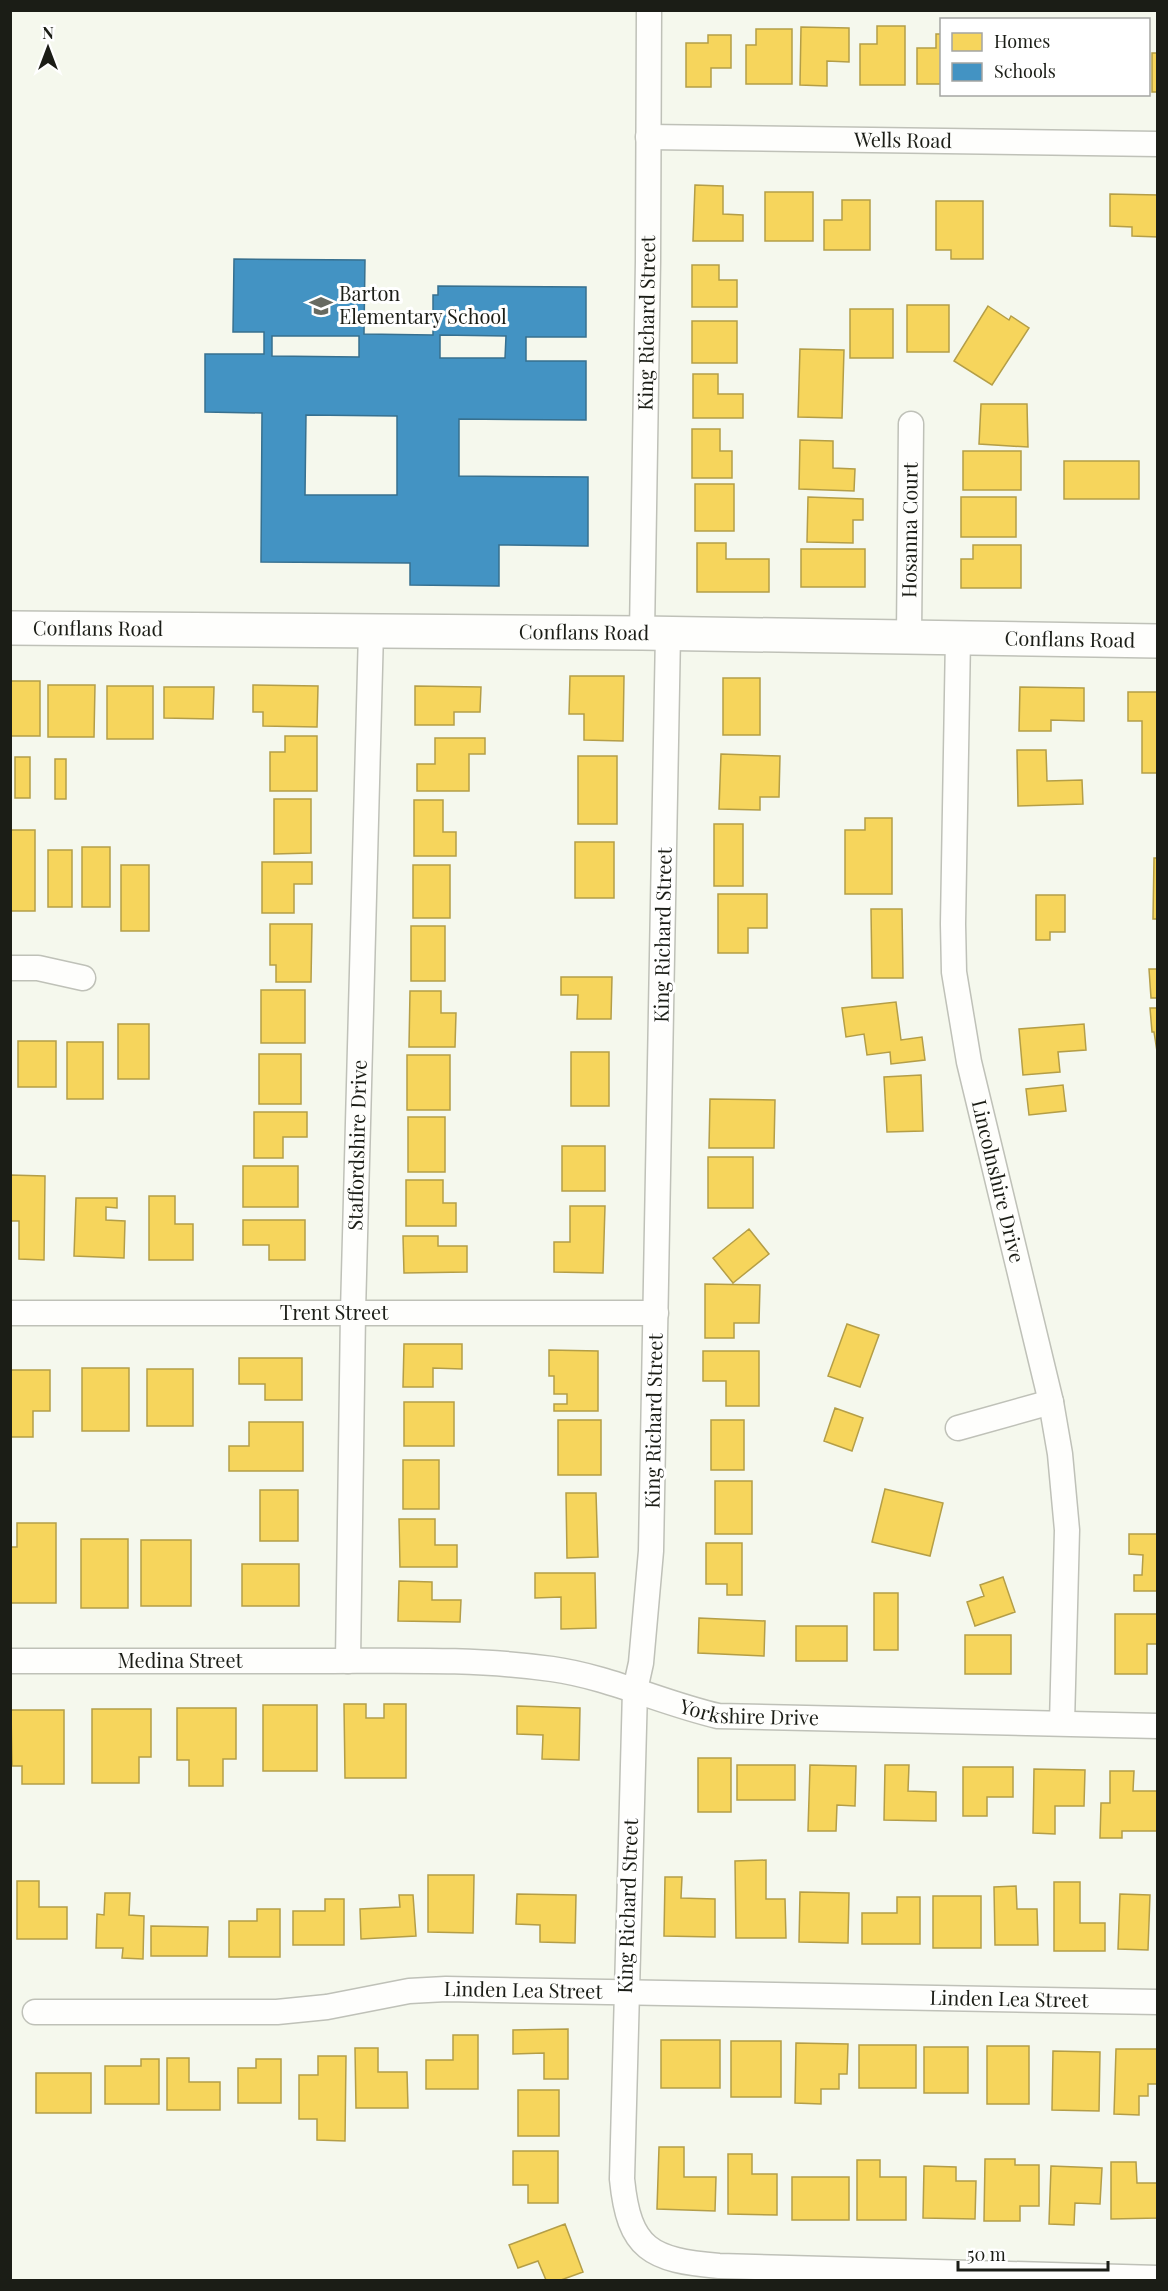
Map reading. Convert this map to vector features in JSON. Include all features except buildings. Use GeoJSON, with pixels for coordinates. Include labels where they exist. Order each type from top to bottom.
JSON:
{"type":"FeatureCollection","features":[{"type":"Feature","properties":{"kind":"main road","name":"Conflans Road"},"geometry":{"type":"LineString","coordinates":[[10,628],[655,633],[1158,641]]}},
{"type":"Feature","properties":{"kind":"street","name":"King Richard Street"},"geometry":{"type":"LineString","coordinates":[[649,10],[648,273],[655,633],[656,1313],[651,1551],[641,1663],[635,1690],[622,2179],[625,2207],[633,2231],[645,2244],[657,2253],[676,2261],[731,2266],[1158,2278]]}},
{"type":"Feature","properties":{"kind":"street","name":"Wells Road"},"geometry":{"type":"LineString","coordinates":[[648,137],[1158,144]]}},
{"type":"Feature","properties":{"kind":"street","name":"Hosanna Court"},"geometry":{"type":"LineString","coordinates":[[909,636],[911,424]]}},
{"type":"Feature","properties":{"kind":"street","name":"Staffordshire Drive"},"geometry":{"type":"LineString","coordinates":[[348,1661],[353,1312],[371,631]]}},
{"type":"Feature","properties":{"kind":"street","name":"Lincolnshire Drive"},"geometry":{"type":"LineString","coordinates":[[958,637],[954,972],[969,1062],[1051,1402],[1060,1454],[1067,1530],[1062,1723]]}},
{"type":"Feature","properties":{"kind":"street"},"geometry":{"type":"LineString","coordinates":[[10,968],[38,968],[83,978]]}},
{"type":"Feature","properties":{"kind":"street","name":"Trent Street"},"geometry":{"type":"LineString","coordinates":[[10,1313],[656,1313]]}},
{"type":"Feature","properties":{"kind":"street"},"geometry":{"type":"LineString","coordinates":[[958,1428],[1051,1402]]}},
{"type":"Feature","properties":{"kind":"street","name":"Medina Street"},"geometry":{"type":"LineString","coordinates":[[10,1661],[348,1661]]}},
{"type":"Feature","properties":{"kind":"street","name":"Yorkshire Drive"},"geometry":{"type":"LineString","coordinates":[[348,1661],[509,1664],[554,1670],[635,1690],[694,1711],[727,1717],[1158,1726]]}},
{"type":"Feature","properties":{"kind":"street","name":"Linden Lea Street"},"geometry":{"type":"LineString","coordinates":[[35,2012],[277,2012],[327,2007],[409,1991],[446,1989],[1158,2002]]}},
{"type":"Feature","properties":{"kind":"place","name":"Barton Elementary School"},"geometry":{"type":"Point","coordinates":[321,306]}}]}
